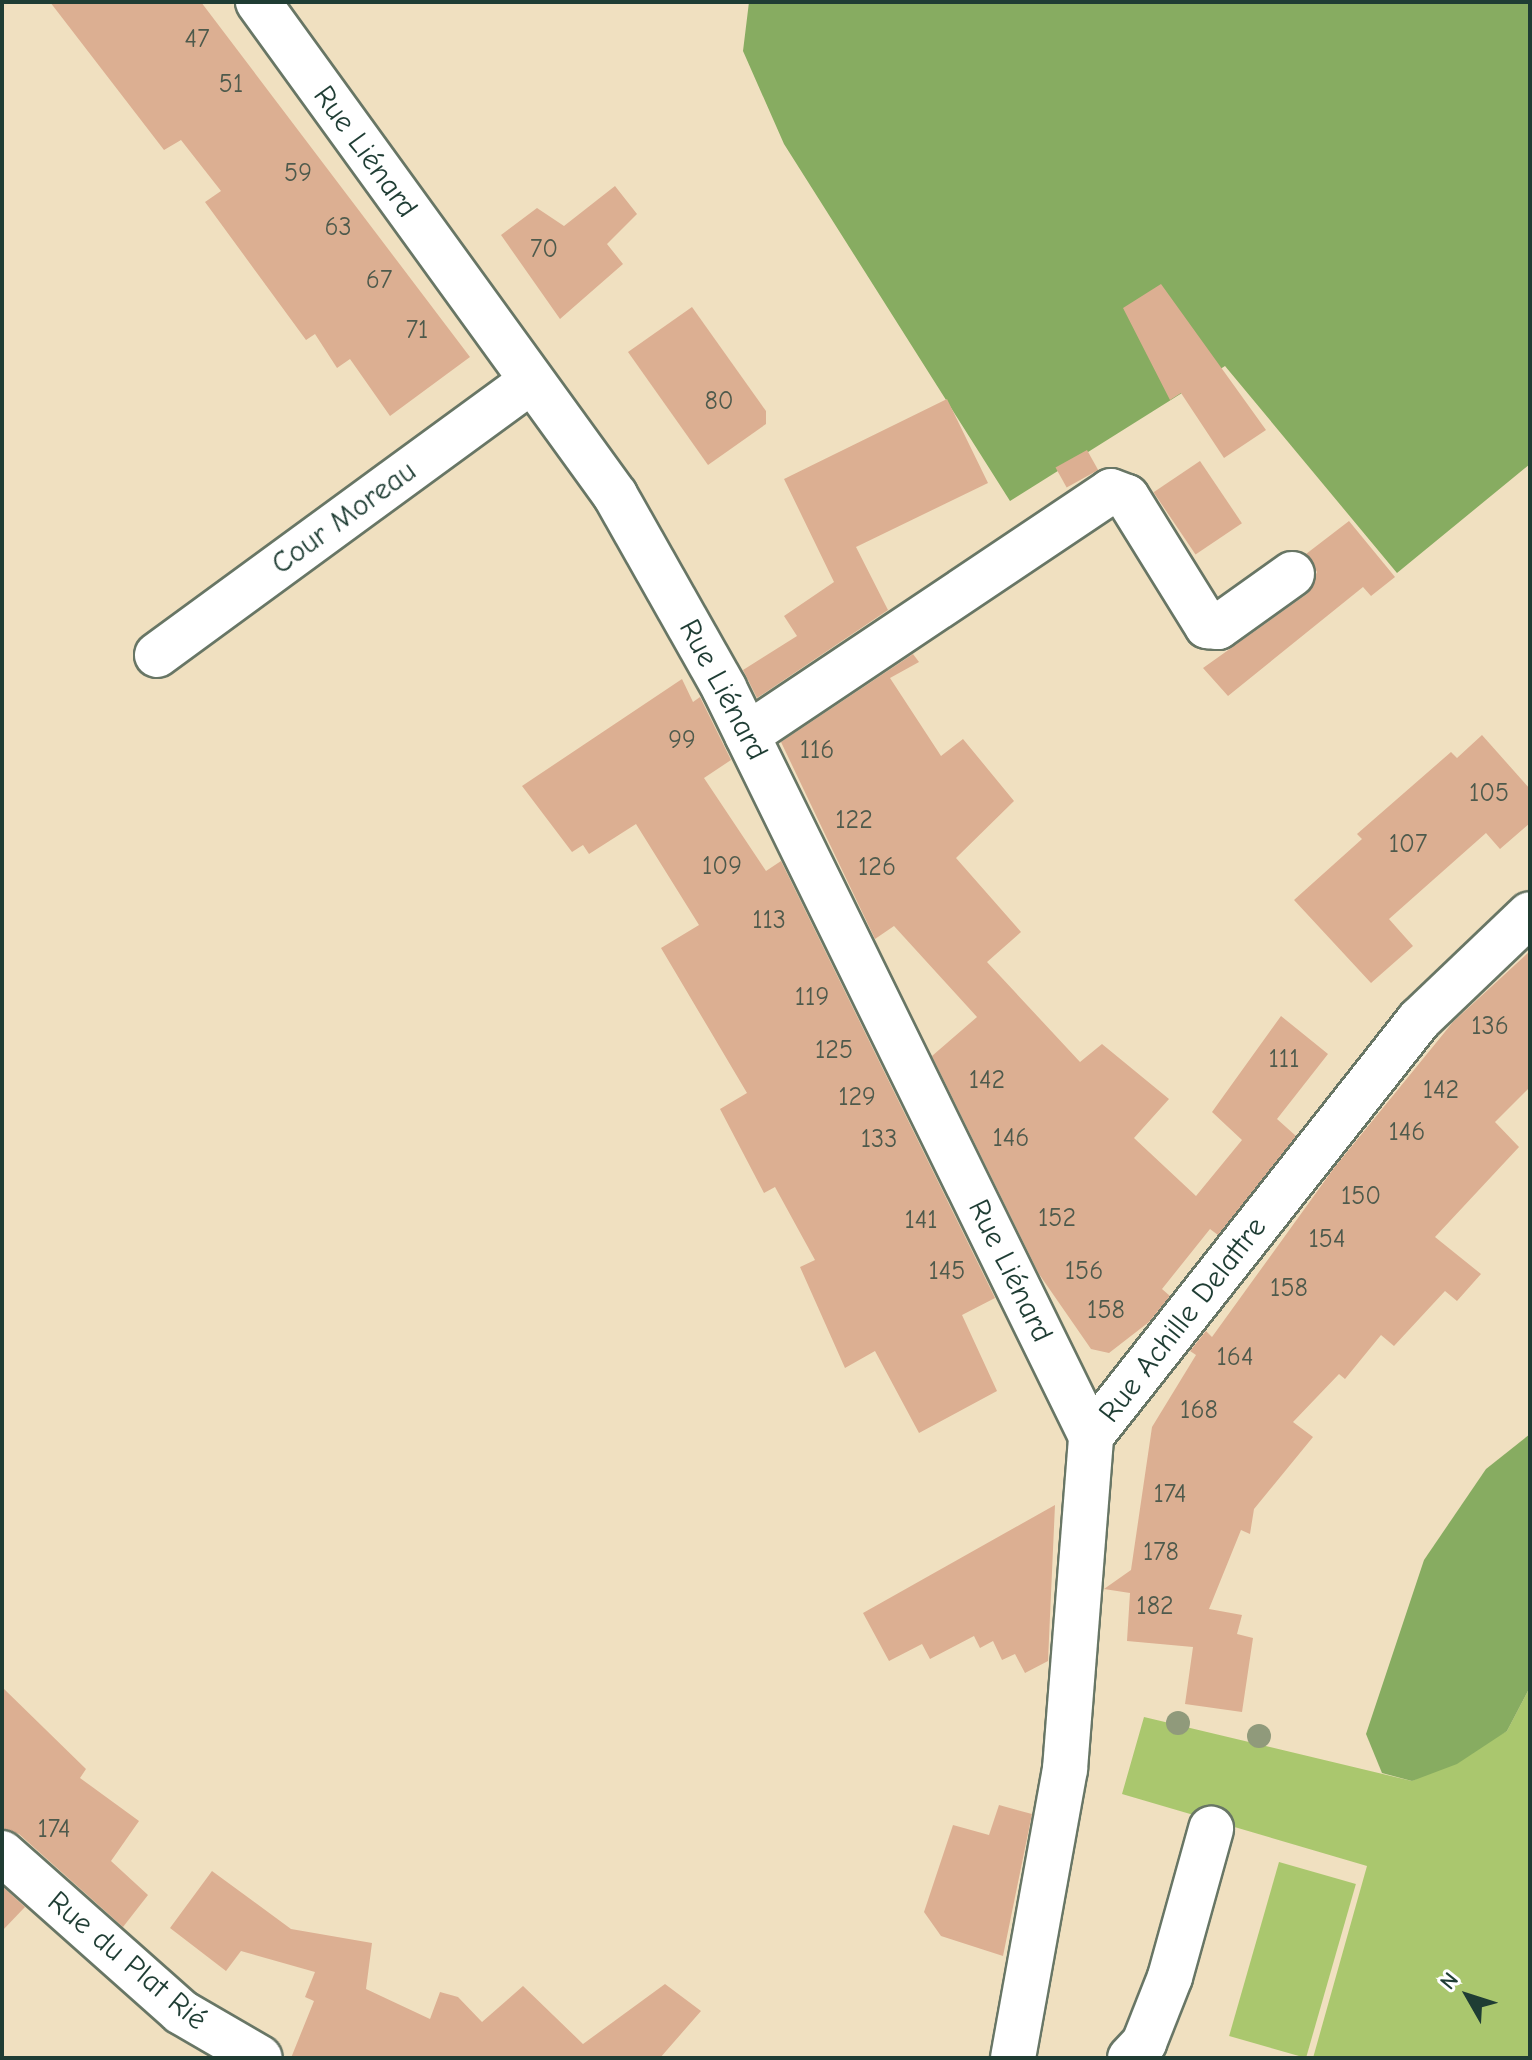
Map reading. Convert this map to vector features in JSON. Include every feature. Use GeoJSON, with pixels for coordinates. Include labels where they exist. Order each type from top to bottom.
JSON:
{"type":"FeatureCollection","features":[{"type":"Feature","properties":{"kind":"street","name":"Rue Liénard"},"geometry":{"type":"LineString","coordinates":[[258,2],[530,382],[615,495],[747,735],[1091,1436]]}},
{"type":"Feature","properties":{"kind":"street","name":"Cour Moreau"},"geometry":{"type":"LineString","coordinates":[[157,655],[530,382]]}},
{"type":"Feature","properties":{"kind":"street"},"geometry":{"type":"LineString","coordinates":[[747,735],[1111,491],[1127,497],[1207,626],[1218,627],[1292,574]]}},
{"type":"Feature","properties":{"kind":"street","name":"Rue Achille Delattre"},"geometry":{"type":"LineString","coordinates":[[1025,2057],[1065,1769],[1091,1436],[1419,1020],[1530,914]]}},
{"type":"Feature","properties":{"kind":"street"},"geometry":{"type":"LineString","coordinates":[[1130,2058],[1144,2043],[1170,1977],[1211,1829]]}},
{"type":"Feature","properties":{"kind":"street","name":"Rue du Plat Rié"},"geometry":{"type":"LineString","coordinates":[[2,1853],[181,2012],[260,2058]]}},
{"type":"Feature","properties":{"kind":"green space"},"geometry":{"type":"Polygon","coordinates":[[[749,2],[1530,2],[1530,464],[1397,573],[1225,366],[1010,501],[784,144],[743,51],[749,2]]]}},
{"type":"Feature","properties":{"kind":"green space"},"geometry":{"type":"Polygon","coordinates":[[[1530,1434],[1530,1687],[1507,1731],[1457,1764],[1412,1781],[1382,1773],[1366,1734],[1424,1560],[1486,1469],[1530,1434]]]}},
{"type":"Feature","properties":{"kind":"green space"},"geometry":{"type":"Polygon","coordinates":[[[1530,1687],[1530,2058],[1313,2058],[1367,1866],[1122,1794],[1144,1717],[1412,1781],[1507,1731],[1530,1687]]]}},
{"type":"Feature","properties":{"kind":"green space"},"geometry":{"type":"Polygon","coordinates":[[[1279,1862],[1356,1884],[1306,2058],[1229,2036],[1279,1862]]]}},
{"type":"Feature","properties":{"kind":"building"},"geometry":{"type":"Polygon","coordinates":[[[50,2],[201,2],[470,357],[390,416],[350,359],[337,368],[315,334],[306,340],[205,202],[221,191],[181,140],[164,150],[50,2]]]}},
{"type":"Feature","properties":{"kind":"building"},"geometry":{"type":"Polygon","coordinates":[[[615,186],[637,214],[607,244],[623,264],[560,319],[501,235],[537,208],[564,226],[615,186]]]}},
{"type":"Feature","properties":{"kind":"building"},"geometry":{"type":"Polygon","coordinates":[[[1161,284],[1266,430],[1224,458],[1181,393],[1170,400],[1123,308],[1161,284]]]}},
{"type":"Feature","properties":{"kind":"building"},"geometry":{"type":"Polygon","coordinates":[[[692,307],[766,411],[766,424],[708,465],[628,352],[692,307]]]}},
{"type":"Feature","properties":{"kind":"building"},"geometry":{"type":"Polygon","coordinates":[[[947,399],[988,483],[856,547],[888,610],[757,698],[743,670],[797,636],[784,616],[834,582],[784,479],[947,399]]]}},
{"type":"Feature","properties":{"kind":"building"},"geometry":{"type":"Polygon","coordinates":[[[1087,450],[1098,470],[1067,488],[1056,467],[1087,450]]]}},
{"type":"Feature","properties":{"kind":"building"},"geometry":{"type":"Polygon","coordinates":[[[1200,461],[1242,523],[1196,554],[1154,492],[1200,461]]]}},
{"type":"Feature","properties":{"kind":"building"},"geometry":{"type":"Polygon","coordinates":[[[1349,521],[1395,577],[1371,596],[1363,587],[1228,696],[1203,668],[1307,594],[1317,572],[1306,554],[1349,521]]]}},
{"type":"Feature","properties":{"kind":"building"},"geometry":{"type":"Polygon","coordinates":[[[913,654],[919,662],[890,678],[941,756],[963,739],[1014,801],[956,858],[1021,932],[987,962],[1080,1062],[1102,1044],[1169,1099],[1134,1138],[1196,1196],[1242,1140],[1212,1112],[1281,1016],[1328,1054],[1277,1119],[1296,1136],[1218,1235],[1210,1229],[1162,1289],[1170,1296],[1149,1322],[1109,1353],[1091,1349],[1039,1274],[932,1056],[977,1017],[894,926],[875,939],[781,742],[913,654]]]}},
{"type":"Feature","properties":{"kind":"building"},"geometry":{"type":"Polygon","coordinates":[[[682,679],[693,702],[700,697],[731,760],[704,778],[766,871],[781,861],[995,1298],[962,1315],[997,1391],[919,1433],[875,1351],[845,1368],[800,1267],[815,1260],[775,1187],[764,1193],[720,1109],[747,1093],[661,948],[699,925],[636,824],[589,854],[583,845],[572,852],[522,786],[682,679]]]}},
{"type":"Feature","properties":{"kind":"building"},"geometry":{"type":"Polygon","coordinates":[[[1482,735],[1530,789],[1530,823],[1500,849],[1486,833],[1389,919],[1413,946],[1371,983],[1294,900],[1362,839],[1357,834],[1451,752],[1457,758],[1482,735]]]}},
{"type":"Feature","properties":{"kind":"building"},"geometry":{"type":"Polygon","coordinates":[[[1530,951],[1530,1087],[1495,1122],[1519,1147],[1435,1237],[1481,1274],[1457,1301],[1445,1291],[1394,1346],[1381,1335],[1345,1379],[1339,1374],[1293,1422],[1313,1437],[1254,1509],[1250,1534],[1241,1530],[1209,1609],[1242,1615],[1237,1634],[1253,1638],[1242,1712],[1185,1704],[1193,1647],[1127,1641],[1130,1593],[1104,1589],[1131,1570],[1152,1427],[1196,1355],[1190,1351],[1206,1331],[1212,1337],[1334,1168],[1453,1022],[1530,951]]]}},
{"type":"Feature","properties":{"kind":"building"},"geometry":{"type":"Polygon","coordinates":[[[1055,1505],[1048,1661],[1025,1673],[1015,1654],[1002,1660],[993,1641],[980,1648],[974,1636],[930,1659],[922,1644],[889,1661],[863,1613],[1055,1505]]]}},
{"type":"Feature","properties":{"kind":"building"},"geometry":{"type":"Polygon","coordinates":[[[2,1687],[86,1769],[80,1778],[139,1821],[111,1861],[148,1895],[123,1927],[19,1834],[2,1829],[2,1687]]]}},
{"type":"Feature","properties":{"kind":"building"},"geometry":{"type":"Polygon","coordinates":[[[999,1805],[1032,1814],[1003,1956],[941,1936],[924,1912],[953,1825],[989,1835],[999,1805]]]}},
{"type":"Feature","properties":{"kind":"building"},"geometry":{"type":"Polygon","coordinates":[[[212,1871],[291,1929],[372,1943],[366,1989],[430,2019],[440,1992],[458,1997],[482,2022],[523,1986],[583,2044],[665,1984],[701,2011],[660,2058],[291,2058],[314,2001],[305,1997],[315,1972],[241,1951],[226,1971],[170,1928],[212,1871]]]}},
{"type":"Feature","properties":{"kind":"building"},"geometry":{"type":"Polygon","coordinates":[[[2,1886],[25,1907],[2,1931],[2,1886]]]}}]}
